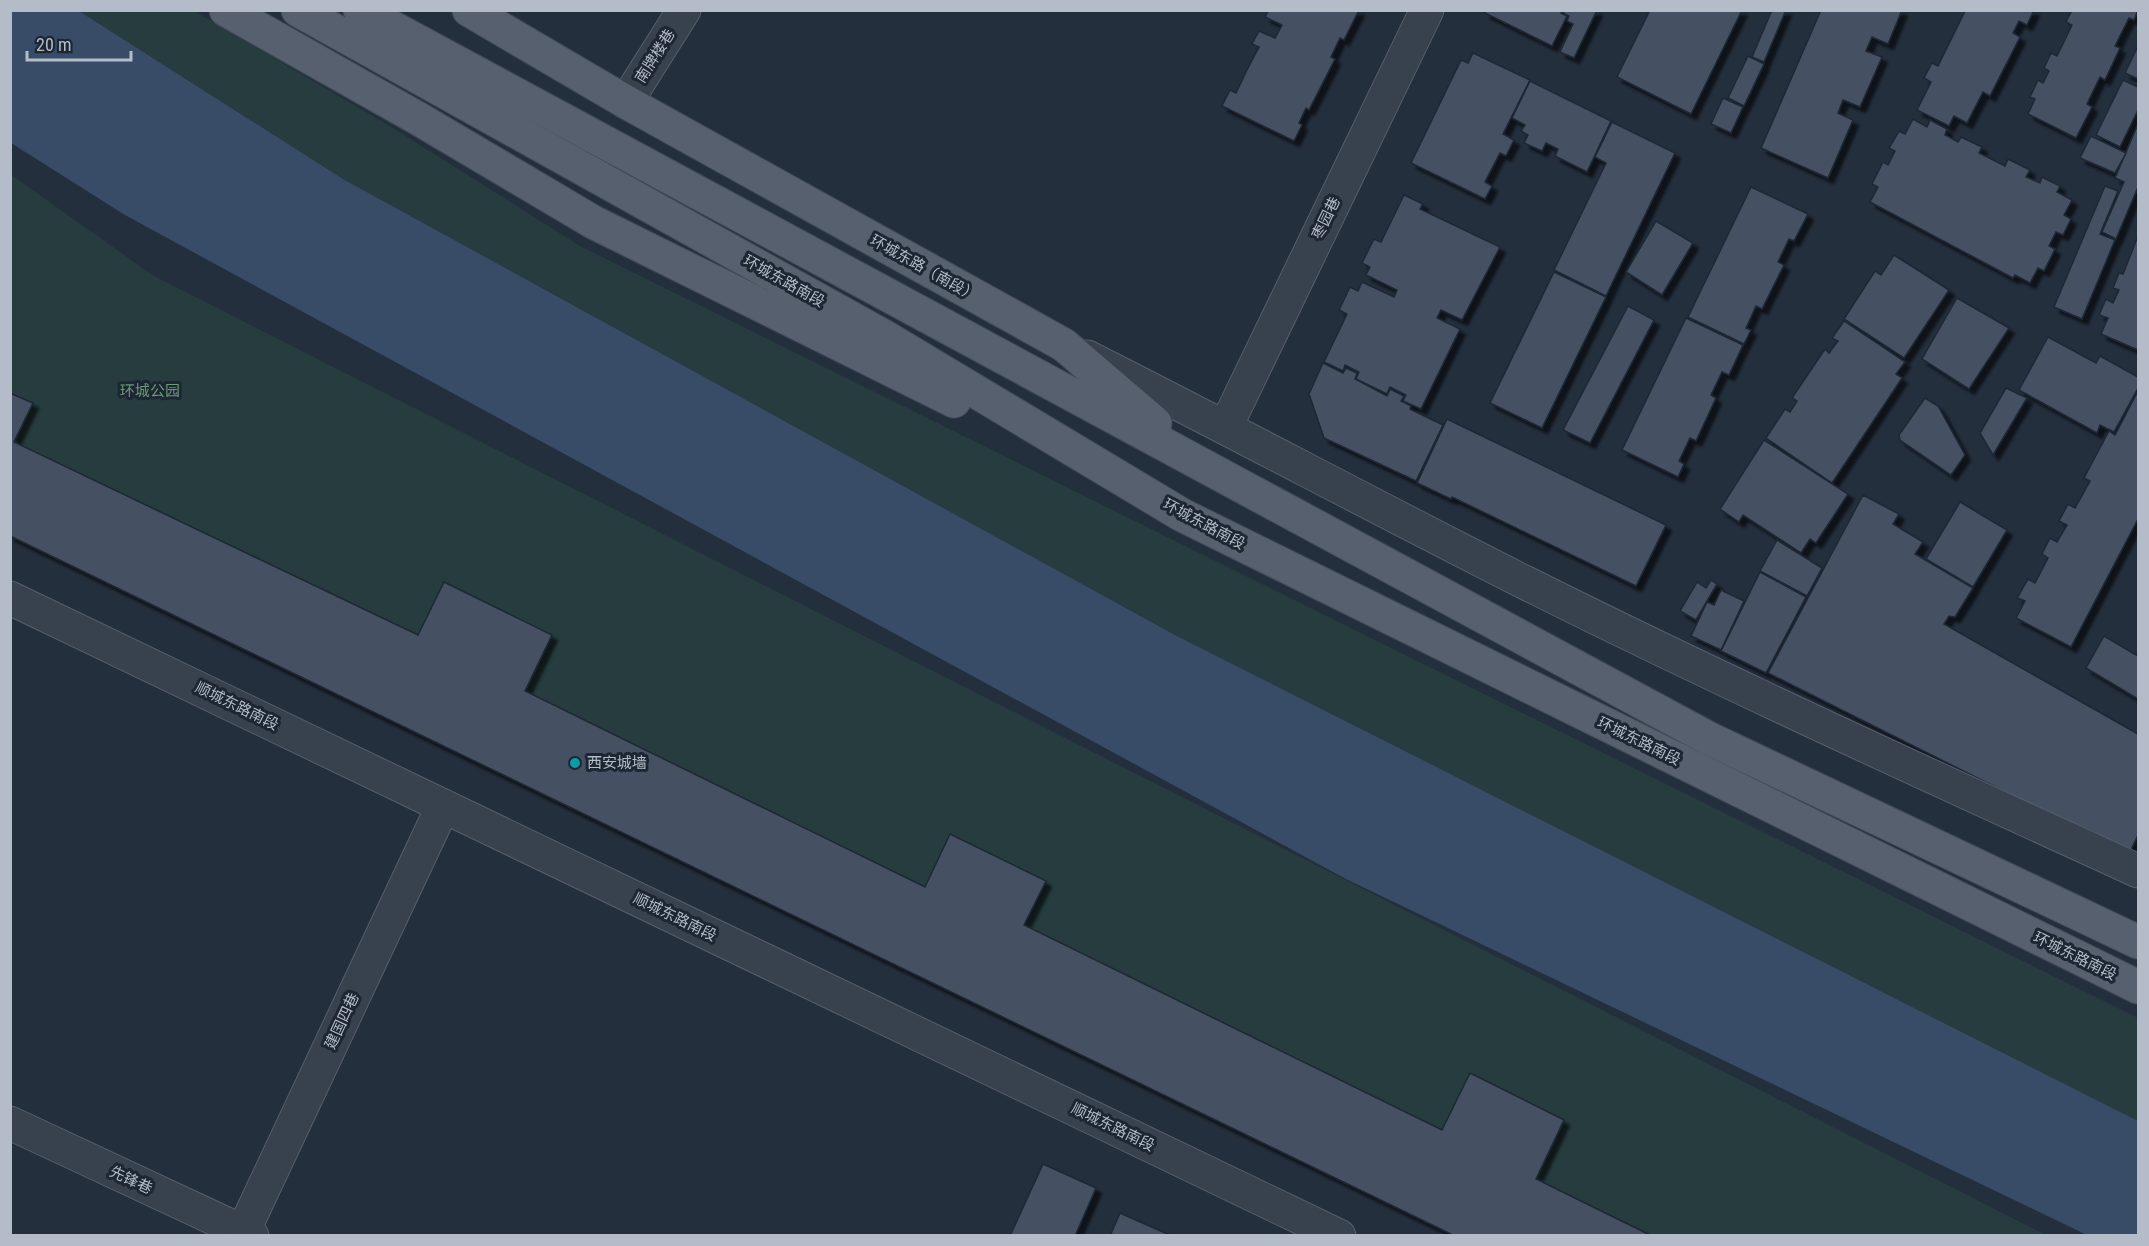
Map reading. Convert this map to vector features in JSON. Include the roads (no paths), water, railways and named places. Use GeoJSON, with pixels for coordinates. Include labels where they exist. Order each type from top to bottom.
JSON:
{"type":"FeatureCollection","features":[{"type":"Feature","properties":{"kind":"main road"},"geometry":{"type":"LineString","coordinates":[[226,10],[419,119],[593,222],[1182,515]]}},
{"type":"Feature","properties":{"kind":"main road","name":"环城东路南段"},"geometry":{"type":"LineString","coordinates":[[298,10],[885,337],[1182,515],[2139,987]]}},
{"type":"Feature","properties":{"kind":"main road"},"geometry":{"type":"LineString","coordinates":[[360,10],[1202,464],[1406,577],[1708,738],[2137,937]]}},
{"type":"Feature","properties":{"kind":"main road","name":"环城东路（南段）"},"geometry":{"type":"LineString","coordinates":[[469,10],[626,102],[1064,345],[1202,464]]}},
{"type":"Feature","properties":{"kind":"street","name":"南牌楼巷"},"geometry":{"type":"LineString","coordinates":[[626,102],[684,10]]}},
{"type":"Feature","properties":{"kind":"street","name":"枣园巷"},"geometry":{"type":"LineString","coordinates":[[1226,426],[1427,10]]}},
{"type":"Feature","properties":{"kind":"street"},"geometry":{"type":"LineString","coordinates":[[1064,345],[1226,426],[1513,576],[1721,679],[2139,871]]}},
{"type":"Feature","properties":{"kind":"street","name":"顺城东路南段"},"geometry":{"type":"LineString","coordinates":[[10,598],[1339,1236]]}},
{"type":"Feature","properties":{"kind":"street","name":"建国四巷"},"geometry":{"type":"LineString","coordinates":[[245,1235],[443,806]]}},
{"type":"Feature","properties":{"kind":"street","name":"先锋巷"},"geometry":{"type":"LineString","coordinates":[[10,1123],[245,1235]]}},
{"type":"Feature","properties":{"kind":"water"},"geometry":{"type":"Polygon","coordinates":[[[10,11],[79,11],[343,179],[1175,635],[2138,1121],[2138,1235],[2087,1235],[1346,879],[125,215],[11,143],[10,11]]]}},
{"type":"Feature","properties":{"kind":"place","name":"西安城墙"},"geometry":{"type":"Point","coordinates":[575,763]}},
{"type":"Feature","properties":{"kind":"park label","name":"环城公园"},"geometry":{"type":"Point","coordinates":[150,391]}}]}
